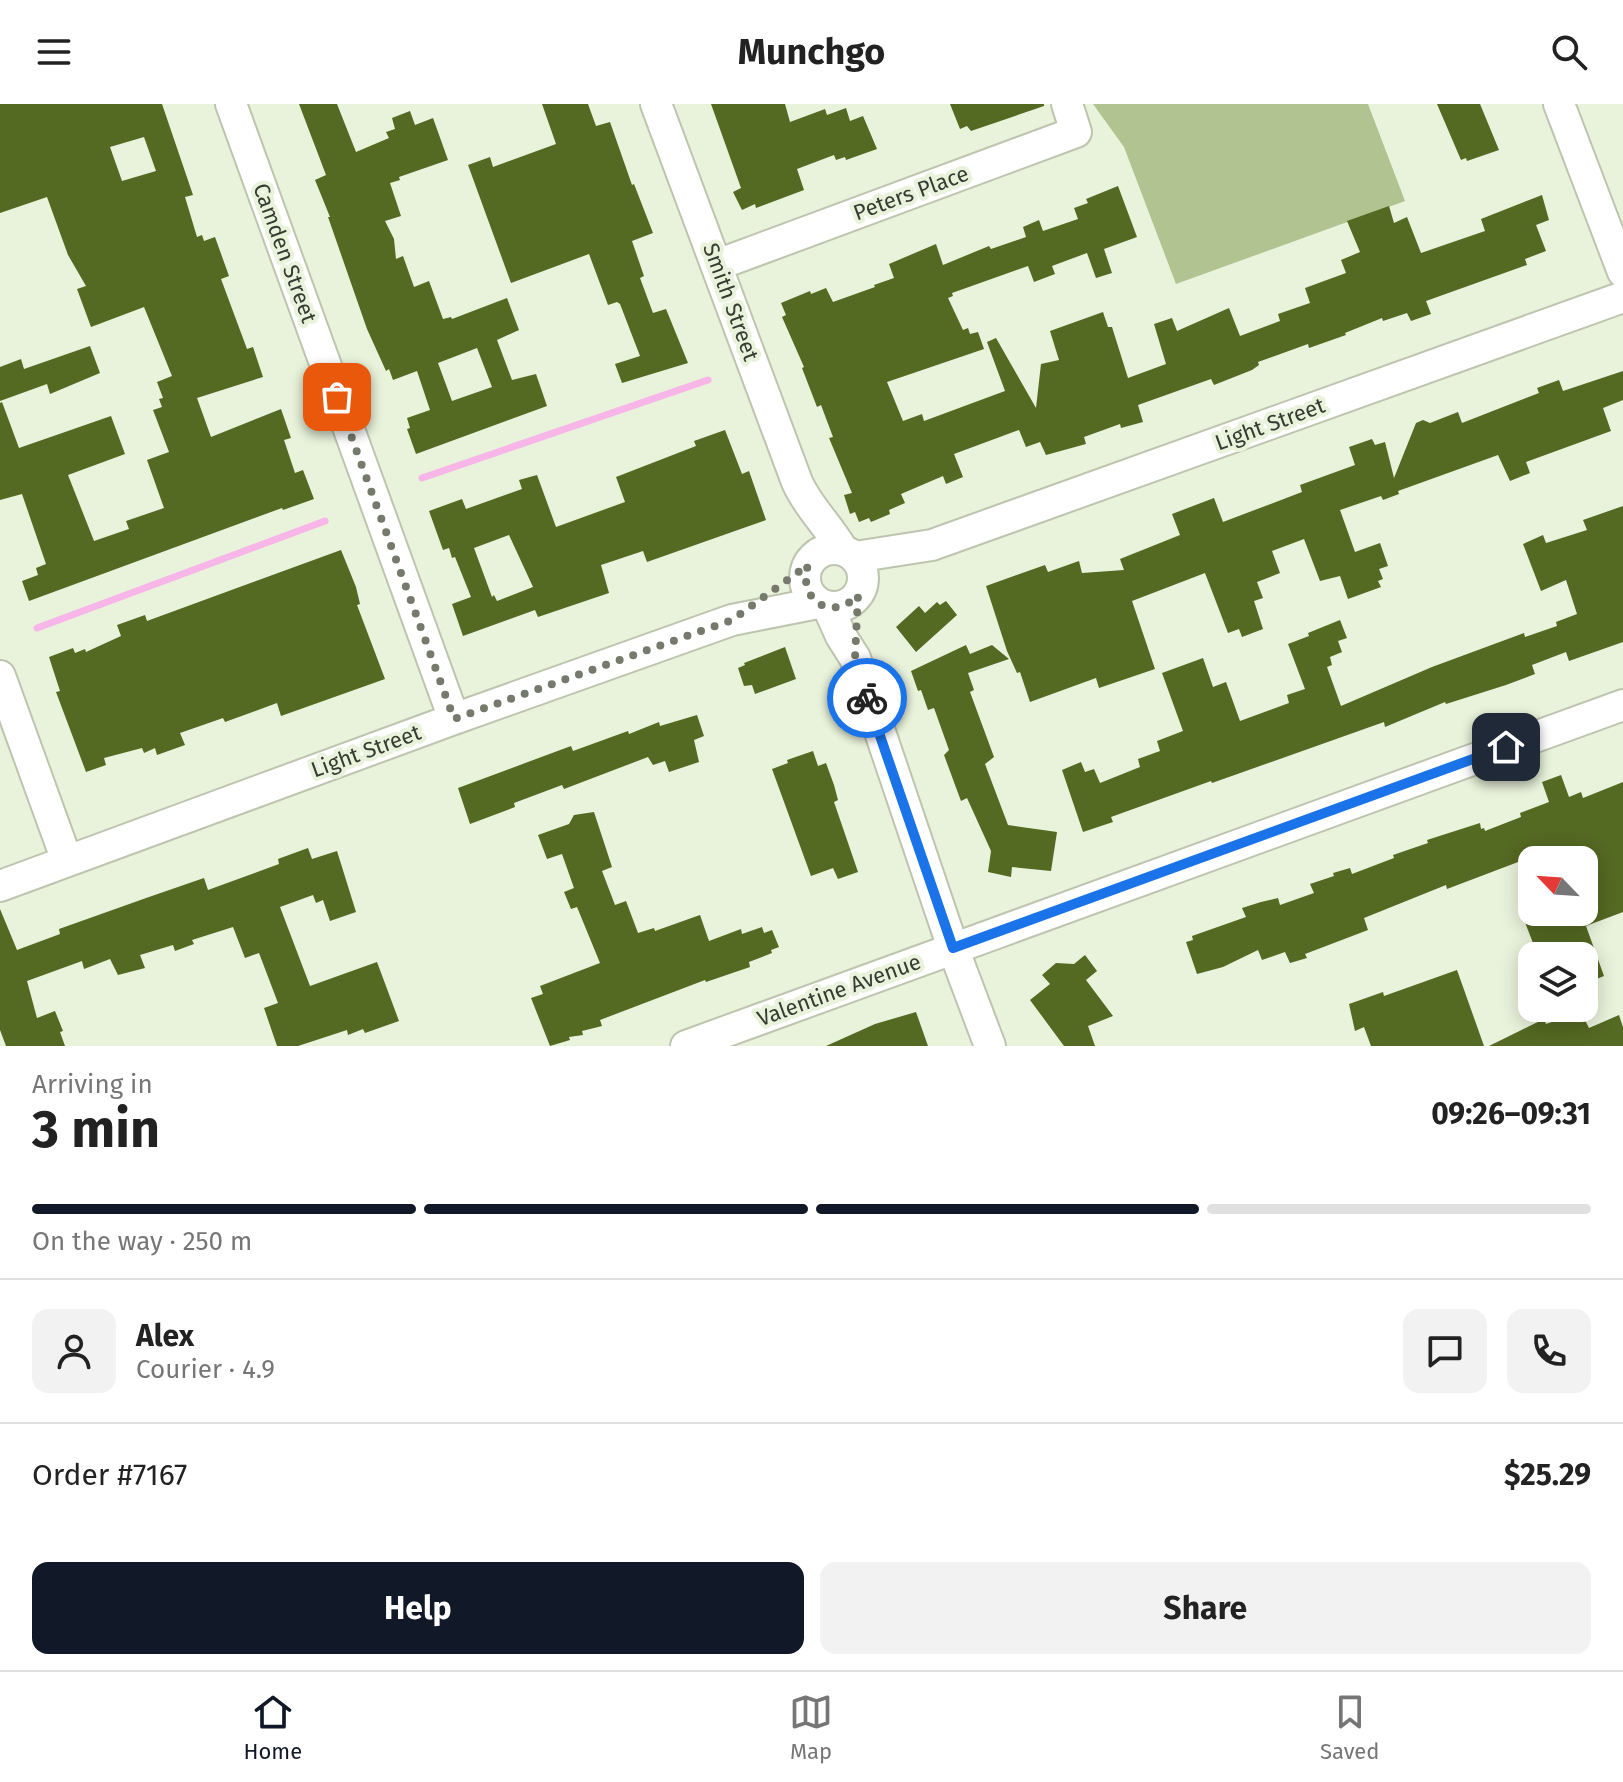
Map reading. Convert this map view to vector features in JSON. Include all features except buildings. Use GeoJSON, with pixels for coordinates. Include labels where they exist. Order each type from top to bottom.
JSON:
{"type":"FeatureCollection","features":[{"type":"Feature","properties":{"kind":"street","name":"Camden Street"},"geometry":{"type":"LineString","coordinates":[[231,104],[454,719]]}},
{"type":"Feature","properties":{"kind":"street","name":"Smith Street"},"geometry":{"type":"LineString","coordinates":[[656,104],[805,500],[829,528],[830,556]]}},
{"type":"Feature","properties":{"kind":"street","name":"Peters Place"},"geometry":{"type":"LineString","coordinates":[[717,265],[1076,132],[1067,104]]}},
{"type":"Feature","properties":{"kind":"street"},"geometry":{"type":"LineString","coordinates":[[1559,104],[1623,272]]}},
{"type":"Feature","properties":{"kind":"street","name":"Light Street"},"geometry":{"type":"LineString","coordinates":[[732,620],[830,556],[917,549],[1623,297]]}},
{"type":"Feature","properties":{"kind":"street","name":"Light Street"},"geometry":{"type":"LineString","coordinates":[[860,593],[917,549]]}},
{"type":"Feature","properties":{"kind":"street"},"geometry":{"type":"LineString","coordinates":[[855,658],[863,573],[830,556],[805,582],[855,658],[953,948],[990,1046]]}},
{"type":"Feature","properties":{"kind":"street"},"geometry":{"type":"LineString","coordinates":[[823,605],[845,606],[860,593]]}},
{"type":"Feature","properties":{"kind":"street","name":"Light Street"},"geometry":{"type":"LineString","coordinates":[[0,886],[732,620],[823,605]]}},
{"type":"Feature","properties":{"kind":"street"},"geometry":{"type":"LineString","coordinates":[[0,676],[67,861]]}},
{"type":"Feature","properties":{"kind":"street","name":"Valentine Avenue"},"geometry":{"type":"LineString","coordinates":[[686,1046],[1623,705]]}},
{"type":"Feature","properties":{"kind":"green space"},"geometry":{"type":"Polygon","coordinates":[[[1093,104],[1368,104],[1405,201],[1176,284],[1124,147],[1093,104]]]}},
{"type":"Feature","properties":{"kind":"waterway"},"geometry":{"type":"LineString","coordinates":[[422,478],[708,380]]}},
{"type":"Feature","properties":{"kind":"waterway"},"geometry":{"type":"LineString","coordinates":[[37,628],[325,521]]}},
{"type":"Feature","properties":{"kind":"way so far"},"geometry":{"type":"LineString","coordinates":[[337,397],[454,719],[732,620],[808,565],[805,573],[807,590],[818,603],[837,608],[845,606],[858,595],[855,658],[867,698]]}},
{"type":"Feature","properties":{"kind":"route"},"geometry":{"type":"LineString","coordinates":[[867,698],[953,948],[1506,747]]}}]}
